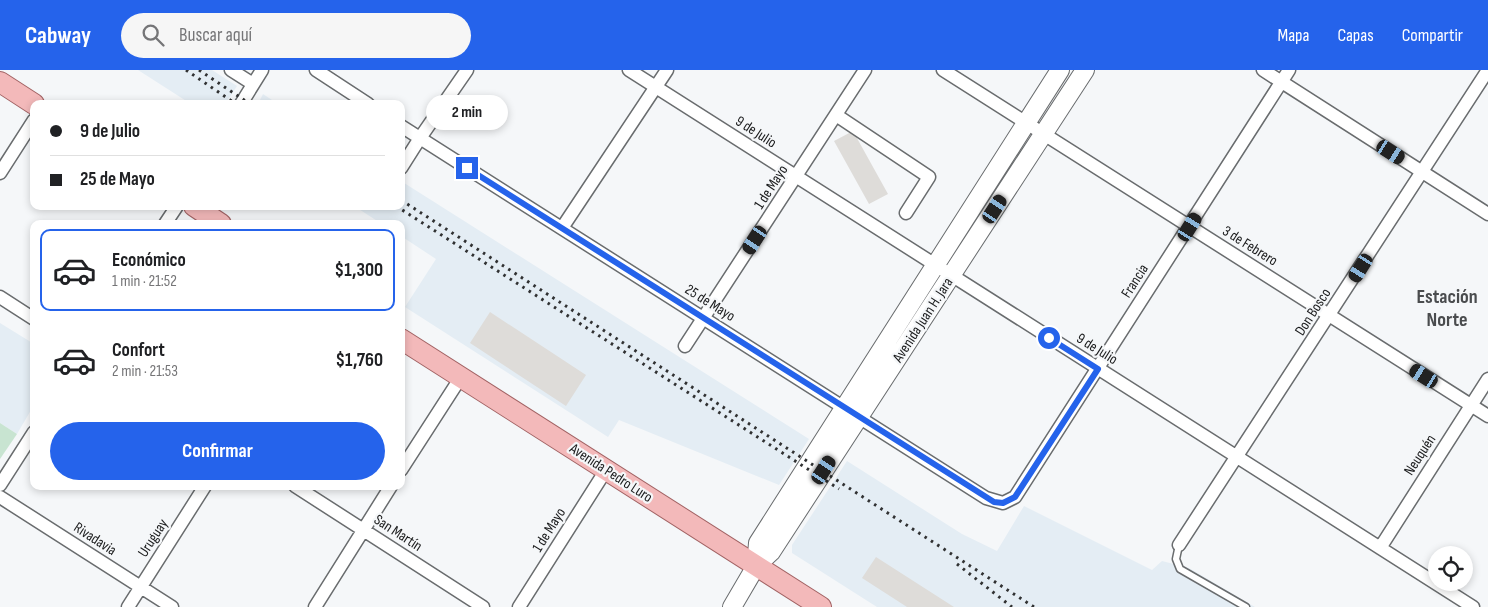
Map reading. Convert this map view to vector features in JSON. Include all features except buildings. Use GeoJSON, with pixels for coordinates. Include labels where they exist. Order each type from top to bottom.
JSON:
{"type":"FeatureCollection","features":[{"type":"Feature","properties":{"kind":"main road","name":"Avenida Juan H. Jara"},"geometry":{"type":"LineString","coordinates":[[732,607],[756,566],[771,552],[935,266],[1060,70]]}},
{"type":"Feature","properties":{"kind":"main road","name":"Avenida Juan H. Jara"},"geometry":{"type":"LineString","coordinates":[[852,412],[951,276],[1085,70]]}},
{"type":"Feature","properties":{"kind":"main road"},"geometry":{"type":"LineString","coordinates":[[0,82],[30,101]]}},
{"type":"Feature","properties":{"kind":"main road"},"geometry":{"type":"LineString","coordinates":[[200,210],[215,220]]}},
{"type":"Feature","properties":{"kind":"main road","name":"Avenida Pedro Luro"},"geometry":{"type":"LineString","coordinates":[[405,342],[821,607]]}},
{"type":"Feature","properties":{"kind":"street"},"geometry":{"type":"LineString","coordinates":[[231,70],[253,84]]}},
{"type":"Feature","properties":{"kind":"street"},"geometry":{"type":"LineString","coordinates":[[243,100],[262,70]]}},
{"type":"Feature","properties":{"kind":"street"},"geometry":{"type":"LineString","coordinates":[[316,70],[362,100]]}},
{"type":"Feature","properties":{"kind":"street"},"geometry":{"type":"LineString","coordinates":[[405,162],[467,70]]}},
{"type":"Feature","properties":{"kind":"street","name":"9 de Julio"},"geometry":{"type":"LineString","coordinates":[[629,70],[1473,607]]}},
{"type":"Feature","properties":{"kind":"street"},"geometry":{"type":"LineString","coordinates":[[562,228],[667,70]]}},
{"type":"Feature","properties":{"kind":"street","name":"1 de Mayo"},"geometry":{"type":"LineString","coordinates":[[686,346],[865,70]]}},
{"type":"Feature","properties":{"kind":"street","name":"3 de Febrero"},"geometry":{"type":"LineString","coordinates":[[943,70],[1488,416]]}},
{"type":"Feature","properties":{"kind":"street"},"geometry":{"type":"LineString","coordinates":[[1263,70],[1488,214]]}},
{"type":"Feature","properties":{"kind":"street","name":"Francia"},"geometry":{"type":"LineString","coordinates":[[1003,503],[1015,497],[1289,70]]}},
{"type":"Feature","properties":{"kind":"street","name":"Don Bosco"},"geometry":{"type":"LineString","coordinates":[[1179,545],[1330,316],[1488,70]]}},
{"type":"Feature","properties":{"kind":"street"},"geometry":{"type":"LineString","coordinates":[[836,115],[928,176],[906,213]]}},
{"type":"Feature","properties":{"kind":"street"},"geometry":{"type":"LineString","coordinates":[[0,173],[30,126]]}},
{"type":"Feature","properties":{"kind":"street","name":"25 de Mayo"},"geometry":{"type":"LineString","coordinates":[[405,129],[986,498],[1003,503]]}},
{"type":"Feature","properties":{"kind":"street"},"geometry":{"type":"LineString","coordinates":[[0,297],[30,316]]}},
{"type":"Feature","properties":{"kind":"street"},"geometry":{"type":"LineString","coordinates":[[405,464],[461,377]]}},
{"type":"Feature","properties":{"kind":"street","name":"Neuquén"},"geometry":{"type":"LineString","coordinates":[[1380,548],[1488,379]]}},
{"type":"Feature","properties":{"kind":"street"},"geometry":{"type":"LineString","coordinates":[[0,485],[30,438]]}},
{"type":"Feature","properties":{"kind":"street","name":"1 de Mayo"},"geometry":{"type":"LineString","coordinates":[[519,607],[606,470]]}},
{"type":"Feature","properties":{"kind":"street","name":"Uruguay"},"geometry":{"type":"LineString","coordinates":[[128,607],[202,490]]}},
{"type":"Feature","properties":{"kind":"street","name":"San Martín"},"geometry":{"type":"LineString","coordinates":[[300,490],[483,607]]}},
{"type":"Feature","properties":{"kind":"street"},"geometry":{"type":"LineString","coordinates":[[315,607],[388,490]]}},
{"type":"Feature","properties":{"kind":"street","name":"Rivadavia"},"geometry":{"type":"LineString","coordinates":[[0,497],[172,607]]}},
{"type":"Feature","properties":{"kind":"lane"},"geometry":{"type":"LineString","coordinates":[[1179,545],[1176,559],[1180,568],[1246,607]]}},
{"type":"Feature","properties":{"kind":"shaded area"},"geometry":{"type":"Polygon","coordinates":[[[138,70],[212,70],[237,86],[228,100],[185,100],[138,70]]]}},
{"type":"Feature","properties":{"kind":"shaded area"},"geometry":{"type":"Polygon","coordinates":[[[263,94],[272,100],[260,100],[263,94]]]}},
{"type":"Feature","properties":{"kind":"shaded area"},"geometry":{"type":"Polygon","coordinates":[[[405,184],[809,439],[779,485],[619,420],[608,437],[405,307],[436,259],[405,239],[405,220],[376,220],[360,210],[405,210],[405,184]]]}},
{"type":"Feature","properties":{"kind":"shaded area"},"geometry":{"type":"Polygon","coordinates":[[[0,323],[30,342],[30,412],[17,434],[0,423],[0,323]]]}},
{"type":"Feature","properties":{"kind":"shaded area"},"geometry":{"type":"Polygon","coordinates":[[[847,461],[962,534],[997,551],[1024,506],[1152,570],[1162,561],[1189,568],[1255,607],[877,607],[792,553],[792,545],[847,461]]]}},
{"type":"Feature","properties":{"kind":"green space"},"geometry":{"type":"Polygon","coordinates":[[[0,423],[17,434],[0,459],[0,423]]]}},
{"type":"Feature","properties":{"kind":"railway"},"geometry":{"type":"LineString","coordinates":[[186,70],[230,100]]}},
{"type":"Feature","properties":{"kind":"railway"},"geometry":{"type":"LineString","coordinates":[[199,70],[244,100]]}},
{"type":"Feature","properties":{"kind":"railway"},"geometry":{"type":"LineString","coordinates":[[405,203],[1034,607]]}},
{"type":"Feature","properties":{"kind":"railway"},"geometry":{"type":"LineString","coordinates":[[402,210],[839,489]]}},
{"type":"Feature","properties":{"kind":"railway"},"geometry":{"type":"LineString","coordinates":[[957,564],[1012,607]]}},
{"type":"Feature","properties":{"kind":"district","name":"Estación Norte"},"geometry":{"type":"Point","coordinates":[1447,308]}},
{"type":"Feature","properties":{"kind":"route"},"geometry":{"type":"LineString","coordinates":[[467,168],[994,502],[1003,503],[1015,497],[1098,369],[1049,338]]}}]}
